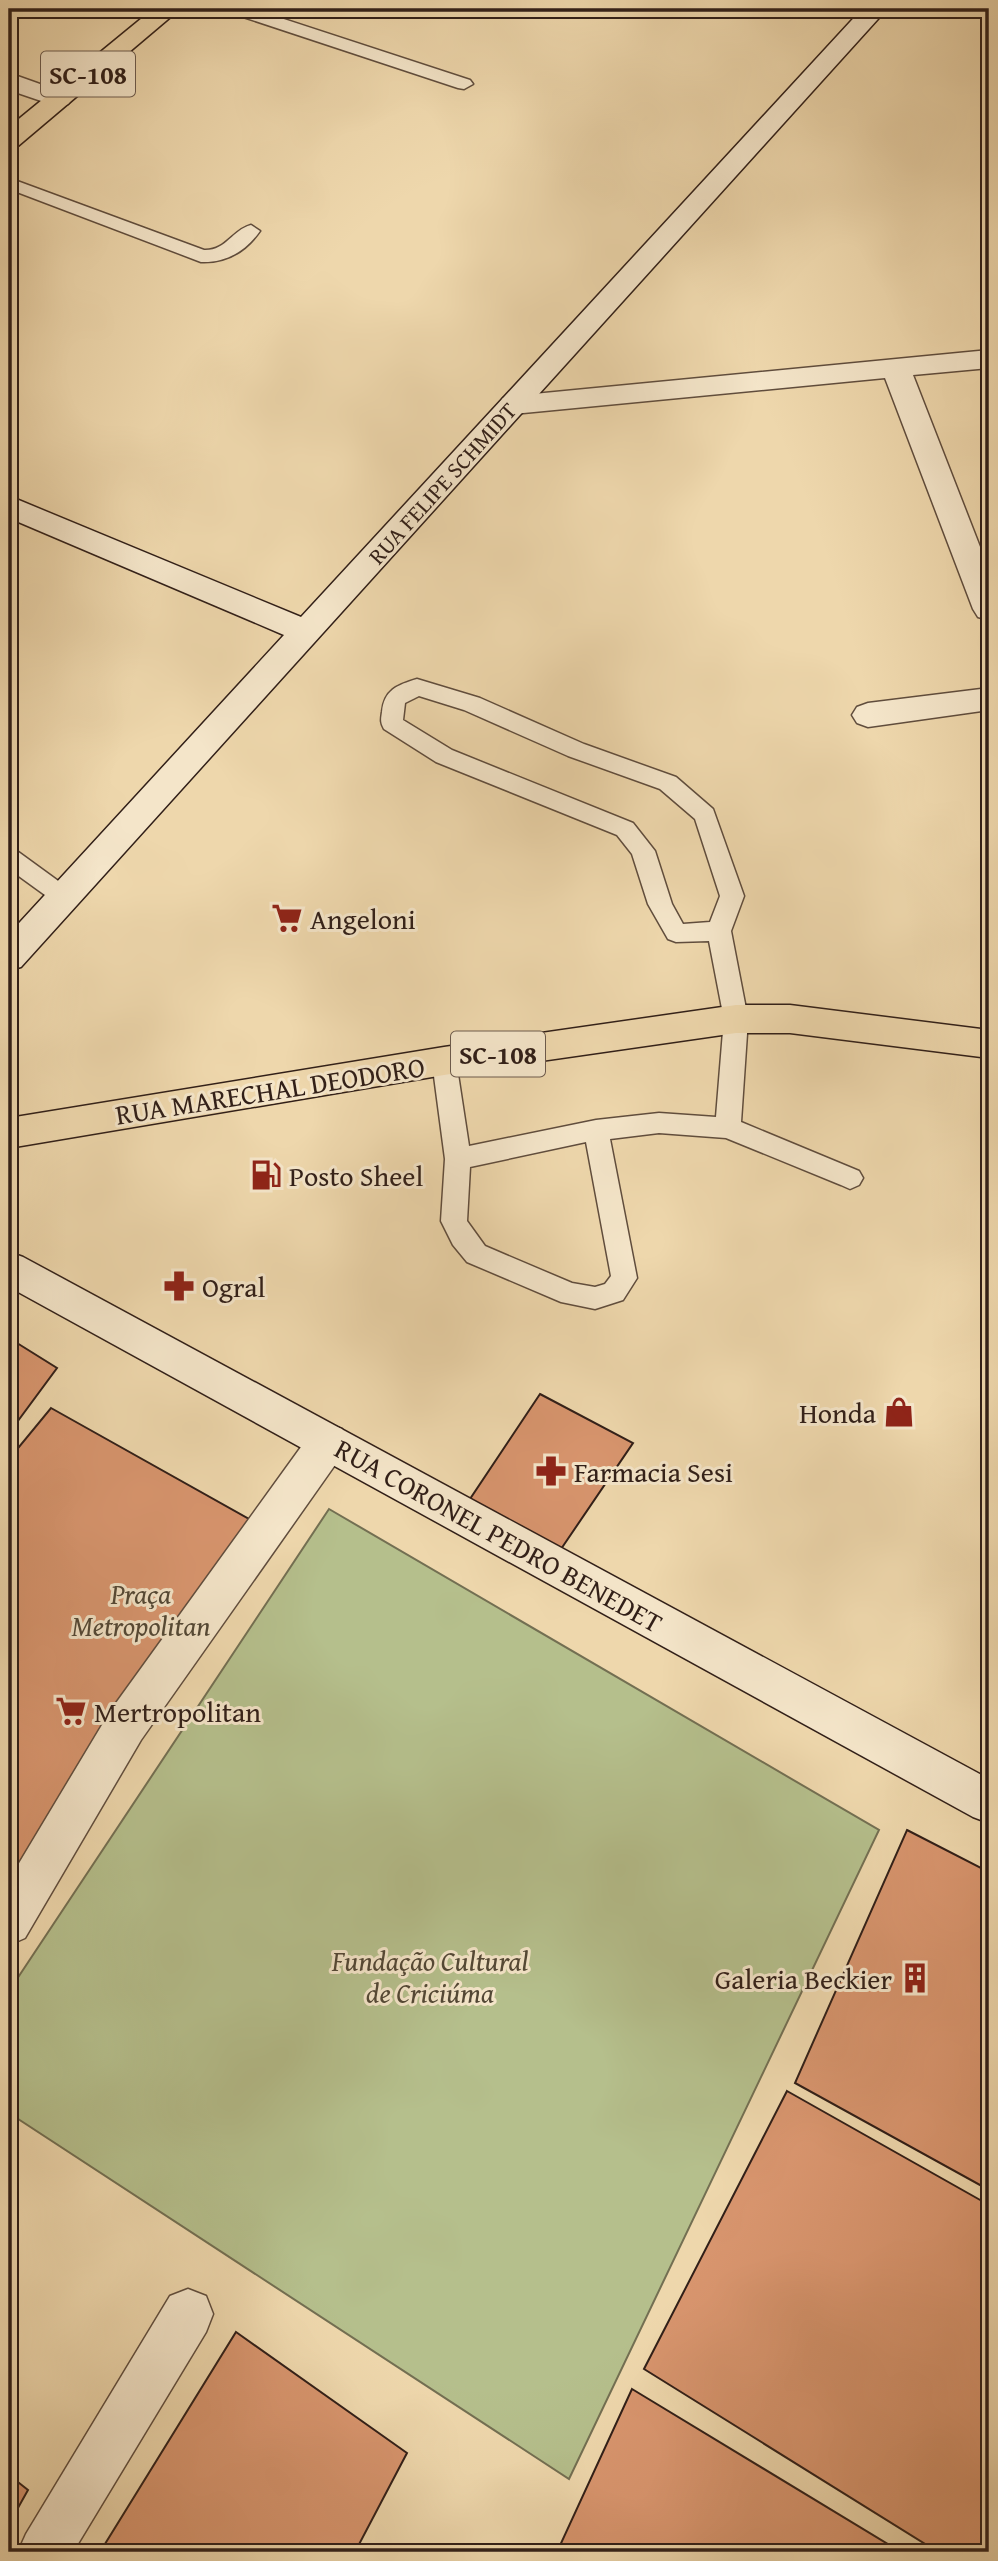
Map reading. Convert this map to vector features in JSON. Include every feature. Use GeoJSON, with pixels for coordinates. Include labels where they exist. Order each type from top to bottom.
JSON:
{"type":"FeatureCollection","features":[{"type":"Feature","properties":{"kind":"main road","name":"SC-108"},"geometry":{"type":"LineString","coordinates":[[9,140],[168,9]]}},
{"type":"Feature","properties":{"kind":"main road","name":"RUA MARECHAL DEODORO"},"geometry":{"type":"LineString","coordinates":[[9,1133],[444,1061],[736,1019],[790,1019],[989,1044]]}},
{"type":"Feature","properties":{"kind":"street","name":"RUA FELIPE SCHMIDT"},"geometry":{"type":"LineString","coordinates":[[11,951],[64,897],[875,9]]}},
{"type":"Feature","properties":{"kind":"street"},"geometry":{"type":"LineString","coordinates":[[9,81],[59,99]]}},
{"type":"Feature","properties":{"kind":"street"},"geometry":{"type":"LineString","coordinates":[[513,405],[989,359]]}},
{"type":"Feature","properties":{"kind":"street"},"geometry":{"type":"LineString","coordinates":[[896,368],[989,609]]}},
{"type":"Feature","properties":{"kind":"street"},"geometry":{"type":"LineString","coordinates":[[9,506],[306,632]]}},
{"type":"Feature","properties":{"kind":"street"},"geometry":{"type":"LineString","coordinates":[[868,715],[989,699]]}},
{"type":"Feature","properties":{"kind":"street","name":"RUA CORONEL PEDRO BENEDET"},"geometry":{"type":"LineString","coordinates":[[9,1268],[989,1802]]}},
{"type":"Feature","properties":{"kind":"street"},"geometry":{"type":"LineString","coordinates":[[9,1922],[126,1725],[328,1442]]}},
{"type":"Feature","properties":{"kind":"street"},"geometry":{"type":"LineString","coordinates":[[44,2552],[188,2314]]}},
{"type":"Feature","properties":{"kind":"lane"},"geometry":{"type":"LineString","coordinates":[[237,9],[464,84]]}},
{"type":"Feature","properties":{"kind":"lane"},"geometry":{"type":"LineString","coordinates":[[9,183],[201,257],[214,258],[228,254],[251,231]]}},
{"type":"Feature","properties":{"kind":"lane"},"geometry":{"type":"LineString","coordinates":[[719,931],[676,933],[660,904],[643,851],[625,830],[444,756],[392,723],[394,699],[417,687],[472,704],[576,750],[668,783],[705,815],[732,896],[719,931],[736,1019],[728,1128]]}},
{"type":"Feature","properties":{"kind":"lane"},"geometry":{"type":"LineString","coordinates":[[9,857],[64,897]]}},
{"type":"Feature","properties":{"kind":"lane"},"geometry":{"type":"LineString","coordinates":[[444,1061],[458,1159],[454,1221],[462,1237],[476,1254],[570,1294],[594,1298],[614,1292],[624,1278],[596,1130]]}},
{"type":"Feature","properties":{"kind":"lane"},"geometry":{"type":"LineString","coordinates":[[458,1159],[596,1130],[659,1122],[728,1128],[850,1178]]}},
{"type":"Feature","properties":{"kind":"green space","name":"Fundação Cultural de Criciúma"},"geometry":{"type":"Polygon","coordinates":[[[329,1509],[879,1830],[569,2479],[9,2113],[9,1991],[329,1509]]]}},
{"type":"Feature","properties":{"kind":"building"},"geometry":{"type":"Polygon","coordinates":[[[9,1338],[57,1368],[9,1433],[9,1338]]]}},
{"type":"Feature","properties":{"kind":"building","name":"Farmacia Sesi"},"geometry":{"type":"Polygon","coordinates":[[[540,1394],[633,1443],[559,1552],[470,1499],[540,1394]]]}},
{"type":"Feature","properties":{"kind":"building","name":"Mertropolitan"},"geometry":{"type":"Polygon","coordinates":[[[51,1408],[258,1524],[9,1898],[9,1459],[51,1408]]]}},
{"type":"Feature","properties":{"kind":"building","name":"Galeria Beckier"},"geometry":{"type":"Polygon","coordinates":[[[907,1830],[989,1872],[989,2190],[795,2083],[907,1830]]]}},
{"type":"Feature","properties":{"kind":"building"},"geometry":{"type":"Polygon","coordinates":[[[787,2091],[989,2205],[989,2544],[986,2552],[938,2552],[644,2369],[787,2091]]]}},
{"type":"Feature","properties":{"kind":"building"},"geometry":{"type":"Polygon","coordinates":[[[236,2332],[407,2453],[355,2552],[100,2552],[236,2332]]]}},
{"type":"Feature","properties":{"kind":"building"},"geometry":{"type":"Polygon","coordinates":[[[632,2389],[901,2552],[557,2552],[632,2389]]]}},
{"type":"Feature","properties":{"kind":"building"},"geometry":{"type":"Polygon","coordinates":[[[9,2475],[28,2490],[9,2524],[9,2475]]]}},
{"type":"Feature","properties":{"kind":"place","name":"Angeloni"},"geometry":{"type":"Point","coordinates":[287,918]}},
{"type":"Feature","properties":{"kind":"place","name":"Posto Sheel"},"geometry":{"type":"Point","coordinates":[266,1175]}},
{"type":"Feature","properties":{"kind":"place","name":"Ogral"},"geometry":{"type":"Point","coordinates":[179,1286]}},
{"type":"Feature","properties":{"kind":"place","name":"Honda"},"geometry":{"type":"Point","coordinates":[899,1412]}},
{"type":"Feature","properties":{"kind":"place","name":"Farmacia Sesi"},"geometry":{"type":"Point","coordinates":[551,1471]}},
{"type":"Feature","properties":{"kind":"place","name":"Mertropolitan"},"geometry":{"type":"Point","coordinates":[71,1711]}},
{"type":"Feature","properties":{"kind":"place","name":"Galeria Beckier"},"geometry":{"type":"Point","coordinates":[915,1978]}},
{"type":"Feature","properties":{"kind":"park label","name":"Praça Metropolitan"},"geometry":{"type":"Point","coordinates":[141,1609]}}]}
